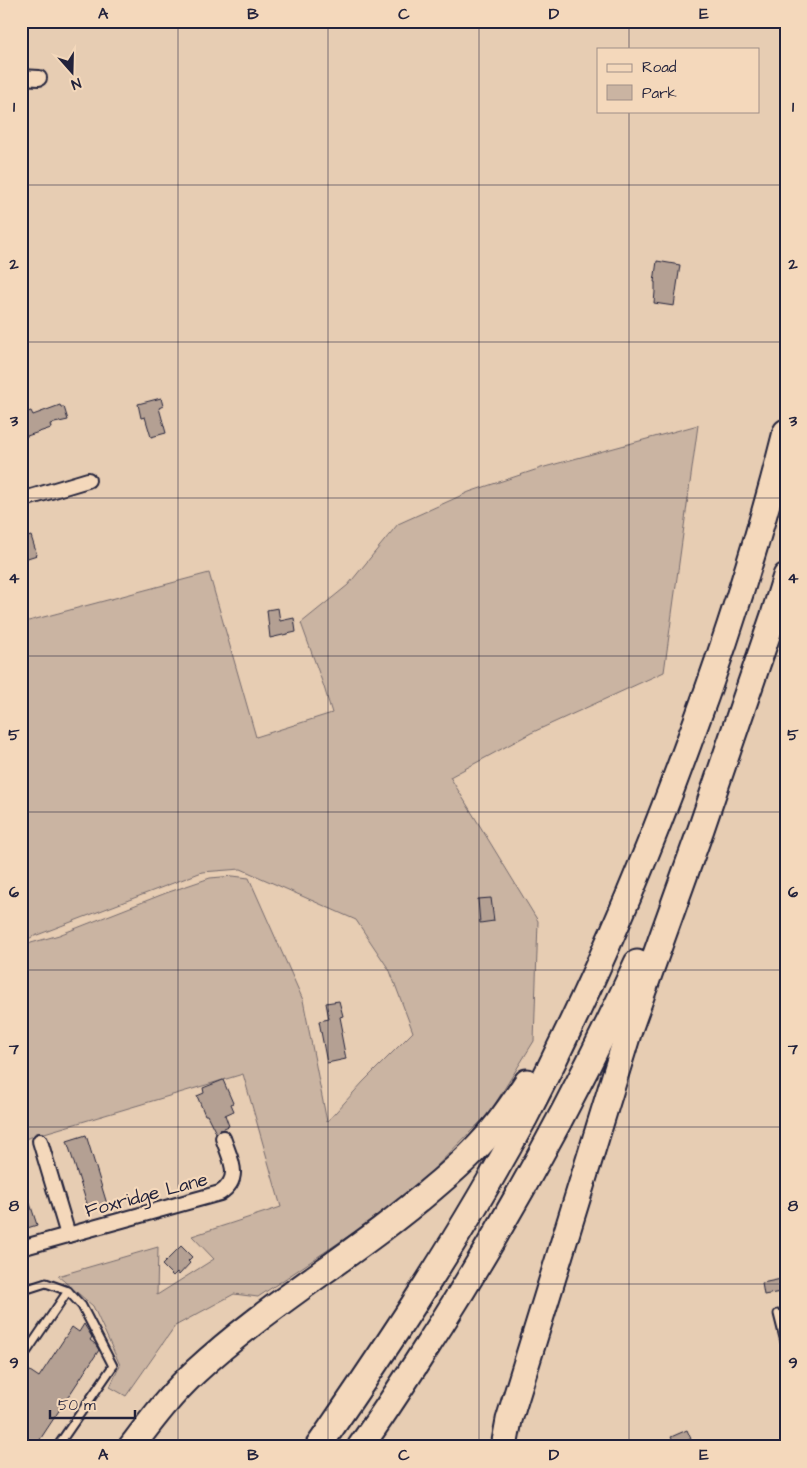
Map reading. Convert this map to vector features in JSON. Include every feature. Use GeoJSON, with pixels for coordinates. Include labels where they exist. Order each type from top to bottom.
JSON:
{"type":"FeatureCollection","features":[{"type":"Feature","properties":{"kind":"highway"},"geometry":{"type":"LineString","coordinates":[[318,1447],[374,1366],[476,1203],[525,1116],[577,1012],[645,859],[700,714],[732,620],[786,432]]}},
{"type":"Feature","properties":{"kind":"highway"},"geometry":{"type":"LineString","coordinates":[[502,1447],[630,1027],[701,829],[786,576]]}},
{"type":"Feature","properties":{"kind":"highway"},"geometry":{"type":"LineString","coordinates":[[360,1447],[464,1288],[515,1203],[548,1142],[625,990],[697,826],[726,753]]}},
{"type":"Feature","properties":{"kind":"highway"},"geometry":{"type":"LineString","coordinates":[[131,1447],[168,1401],[194,1373],[226,1345],[254,1322],[409,1208],[449,1174],[484,1140],[504,1116],[550,1045],[597,958],[645,859]]}},
{"type":"Feature","properties":{"kind":"street"},"geometry":{"type":"LineString","coordinates":[[21,77],[39,78]]}},
{"type":"Feature","properties":{"kind":"street"},"geometry":{"type":"LineString","coordinates":[[21,500],[88,480]]}},
{"type":"Feature","properties":{"kind":"street","name":"Foxridge Lane"},"geometry":{"type":"LineString","coordinates":[[21,1248],[220,1194],[231,1184],[234,1177],[234,1168],[223,1138]]}},
{"type":"Feature","properties":{"kind":"street"},"geometry":{"type":"LineString","coordinates":[[40,1140],[68,1235]]}},
{"type":"Feature","properties":{"kind":"lane"},"geometry":{"type":"LineString","coordinates":[[21,1291],[46,1283],[68,1291],[82,1306],[113,1366],[57,1447]]}},
{"type":"Feature","properties":{"kind":"lane"},"geometry":{"type":"LineString","coordinates":[[21,1360],[68,1291]]}},
{"type":"Feature","properties":{"kind":"lane"},"geometry":{"type":"LineString","coordinates":[[778,1314],[786,1346]]}},
{"type":"Feature","properties":{"kind":"green space"},"geometry":{"type":"Polygon","coordinates":[[[698,425],[664,672],[531,733],[450,777],[538,921],[534,1041],[490,1112],[405,1198],[258,1297],[234,1294],[175,1326],[126,1396],[110,1387],[120,1365],[93,1306],[58,1276],[158,1247],[157,1295],[214,1259],[192,1236],[281,1207],[243,1074],[21,1140],[21,950],[31,943],[59,935],[166,893],[210,878],[233,876],[249,878],[303,1000],[327,1122],[363,1082],[413,1032],[390,971],[356,920],[241,869],[202,872],[32,937],[21,943],[21,623],[209,573],[256,737],[332,713],[301,623],[348,585],[398,524],[469,492],[541,468],[698,425]]]}},
{"type":"Feature","properties":{"kind":"building"},"geometry":{"type":"Polygon","coordinates":[[[657,261],[680,265],[674,306],[654,303],[657,261]]]}},
{"type":"Feature","properties":{"kind":"building"},"geometry":{"type":"Polygon","coordinates":[[[161,398],[163,406],[159,408],[166,433],[151,437],[145,417],[141,418],[138,404],[161,398]]]}},
{"type":"Feature","properties":{"kind":"building"},"geometry":{"type":"Polygon","coordinates":[[[60,405],[64,407],[68,420],[50,424],[51,428],[21,438],[21,414],[31,411],[33,415],[60,405]]]}},
{"type":"Feature","properties":{"kind":"building"},"geometry":{"type":"Polygon","coordinates":[[[31,536],[37,555],[21,560],[21,539],[31,536]]]}},
{"type":"Feature","properties":{"kind":"building"},"geometry":{"type":"Polygon","coordinates":[[[278,608],[280,621],[294,618],[296,632],[270,638],[267,610],[278,608]]]}},
{"type":"Feature","properties":{"kind":"building"},"geometry":{"type":"Polygon","coordinates":[[[491,898],[494,921],[480,923],[478,899],[491,898]]]}},
{"type":"Feature","properties":{"kind":"building"},"geometry":{"type":"Polygon","coordinates":[[[339,1001],[343,1016],[340,1017],[343,1032],[341,1033],[346,1059],[327,1063],[319,1021],[329,1019],[326,1003],[339,1001]]]}},
{"type":"Feature","properties":{"kind":"building"},"geometry":{"type":"Polygon","coordinates":[[[223,1080],[233,1103],[231,1104],[234,1111],[225,1115],[229,1126],[224,1128],[225,1130],[220,1130],[216,1133],[207,1115],[205,1115],[197,1096],[204,1093],[203,1088],[223,1080]]]}},
{"type":"Feature","properties":{"kind":"building"},"geometry":{"type":"Polygon","coordinates":[[[86,1135],[107,1204],[89,1210],[67,1141],[86,1135]]]}},
{"type":"Feature","properties":{"kind":"building"},"geometry":{"type":"Polygon","coordinates":[[[21,1182],[23,1182],[37,1225],[21,1230],[21,1182]]]}},
{"type":"Feature","properties":{"kind":"building"},"geometry":{"type":"Polygon","coordinates":[[[181,1246],[192,1257],[188,1261],[190,1263],[179,1275],[177,1272],[173,1276],[162,1265],[181,1246]]]}},
{"type":"Feature","properties":{"kind":"building"},"geometry":{"type":"Polygon","coordinates":[[[786,1278],[786,1291],[764,1295],[762,1283],[786,1278]]]}},
{"type":"Feature","properties":{"kind":"building"},"geometry":{"type":"Polygon","coordinates":[[[84,1324],[92,1337],[90,1340],[99,1350],[35,1447],[27,1447],[21,1443],[21,1365],[39,1377],[72,1327],[79,1332],[84,1324]]]}},
{"type":"Feature","properties":{"kind":"building"},"geometry":{"type":"Polygon","coordinates":[[[687,1430],[691,1439],[686,1441],[689,1447],[676,1447],[671,1437],[687,1430]]]}}]}
